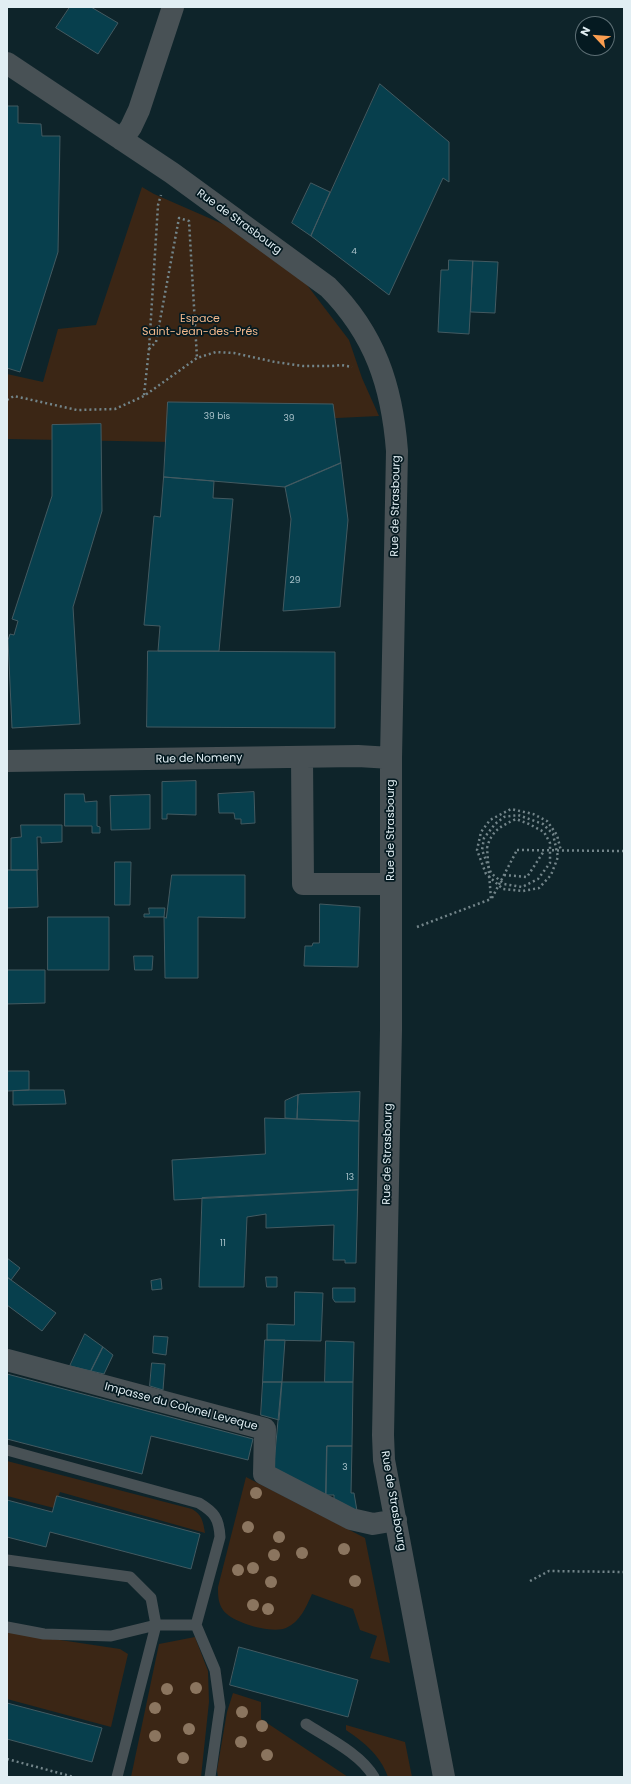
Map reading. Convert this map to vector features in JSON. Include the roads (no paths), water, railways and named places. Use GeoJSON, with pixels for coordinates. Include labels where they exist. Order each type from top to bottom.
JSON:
{"type":"FeatureCollection","features":[{"type":"Feature","properties":{"kind":"street"},"geometry":{"type":"LineString","coordinates":[[122,140],[131,127],[139,110],[173,7]]}},
{"type":"Feature","properties":{"kind":"street","name":"Rue de Strasbourg"},"geometry":{"type":"LineString","coordinates":[[7,63],[172,174],[328,287],[344,303],[358,322],[378,359],[387,385],[395,425],[397,451],[390,758],[391,884],[400,926],[383,1435],[384,1460],[396,1520],[408,1594],[444,1777]]}},
{"type":"Feature","properties":{"kind":"street","name":"Rue de Nomeny"},"geometry":{"type":"LineString","coordinates":[[7,761],[302,758],[358,756],[390,758]]}},
{"type":"Feature","properties":{"kind":"street"},"geometry":{"type":"LineString","coordinates":[[302,758],[303,884],[391,884]]}},
{"type":"Feature","properties":{"kind":"street","name":"Impasse du Colonel Leveque"},"geometry":{"type":"LineString","coordinates":[[7,1360],[265,1429],[264,1474],[351,1519],[373,1524],[396,1520]]}},
{"type":"Feature","properties":{"kind":"lane"},"geometry":{"type":"LineString","coordinates":[[7,1450],[199,1503],[211,1510],[219,1524],[220,1537],[196,1625],[215,1670],[220,1706],[210,1777]]}},
{"type":"Feature","properties":{"kind":"lane"},"geometry":{"type":"LineString","coordinates":[[7,1560],[130,1577],[151,1598],[156,1625],[117,1777]]}},
{"type":"Feature","properties":{"kind":"lane"},"geometry":{"type":"LineString","coordinates":[[7,1627],[44,1634],[111,1636],[156,1625],[196,1625]]}},
{"type":"Feature","properties":{"kind":"lane"},"geometry":{"type":"LineString","coordinates":[[306,1724],[345,1748],[371,1771],[374,1777]]}},
{"type":"Feature","properties":{"kind":"park label","name":"Espace Saint-Jean-des-Prés"},"geometry":{"type":"Point","coordinates":[200,325]}}]}
